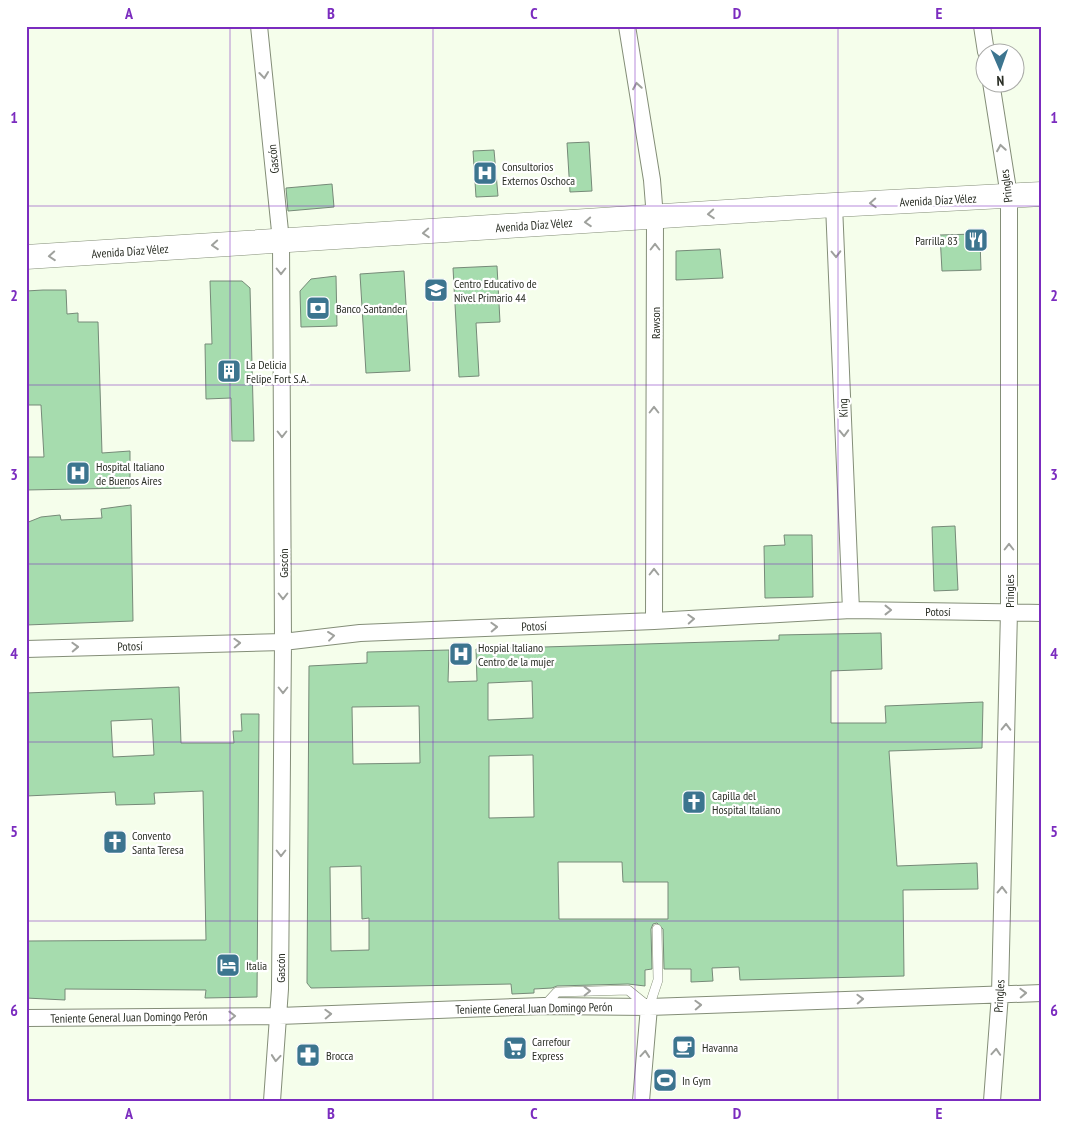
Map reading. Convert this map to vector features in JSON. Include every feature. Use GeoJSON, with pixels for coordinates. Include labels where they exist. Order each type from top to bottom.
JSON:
{"type":"FeatureCollection","features":[{"type":"Feature","properties":{"kind":"main road","name":"Avenida Díaz Vélez"},"geometry":{"type":"LineString","coordinates":[[26,257],[834,205],[1042,194]]}},
{"type":"Feature","properties":{"kind":"street","name":"Gascón"},"geometry":{"type":"LineString","coordinates":[[259,26],[281,241],[283,642],[279,1016],[272,1101]]}},
{"type":"Feature","properties":{"kind":"street","name":"Rawson"},"geometry":{"type":"LineString","coordinates":[[627,26],[652,180],[655,218],[654,621]]}},
{"type":"Feature","properties":{"kind":"street"},"geometry":{"type":"LineString","coordinates":[[982,26],[984,42]]}},
{"type":"Feature","properties":{"kind":"street","name":"Pringles"},"geometry":{"type":"LineString","coordinates":[[992,1101],[1000,994],[1009,611],[1009,196],[993,92]]}},
{"type":"Feature","properties":{"kind":"street","name":"King"},"geometry":{"type":"LineString","coordinates":[[834,205],[851,610]]}},
{"type":"Feature","properties":{"kind":"street","name":"Potosí"},"geometry":{"type":"LineString","coordinates":[[26,648],[283,642],[360,633],[654,621],[851,610],[1042,613]]}},
{"type":"Feature","properties":{"kind":"street","name":"Teniente General Juan Domingo Perón"},"geometry":{"type":"LineString","coordinates":[[26,1018],[279,1016],[544,1006],[649,1007],[1042,993]]}},
{"type":"Feature","properties":{"kind":"street"},"geometry":{"type":"LineString","coordinates":[[641,1101],[649,1007]]}},
{"type":"Feature","properties":{"kind":"lane"},"geometry":{"type":"LineString","coordinates":[[649,1007],[658,980],[657,929]]}},
{"type":"Feature","properties":{"kind":"building"},"geometry":{"type":"Polygon","coordinates":[[[589,142],[592,191],[570,192],[567,143],[589,142]]]}},
{"type":"Feature","properties":{"kind":"building","name":"Consultorios Externos Oschoca"},"geometry":{"type":"Polygon","coordinates":[[[494,150],[498,196],[476,197],[473,151],[494,150]]]}},
{"type":"Feature","properties":{"kind":"building"},"geometry":{"type":"Polygon","coordinates":[[[332,184],[334,207],[288,211],[286,188],[332,184]]]}},
{"type":"Feature","properties":{"kind":"building"},"geometry":{"type":"Polygon","coordinates":[[[975,234],[980,239],[981,270],[942,271],[940,235],[975,234]]]}},
{"type":"Feature","properties":{"kind":"building"},"geometry":{"type":"Polygon","coordinates":[[[720,249],[723,278],[676,280],[676,251],[720,249]]]}},
{"type":"Feature","properties":{"kind":"building"},"geometry":{"type":"Polygon","coordinates":[[[497,266],[500,322],[476,323],[479,376],[459,377],[453,268],[497,266]]]}},
{"type":"Feature","properties":{"kind":"building"},"geometry":{"type":"Polygon","coordinates":[[[404,271],[410,371],[366,373],[360,274],[404,271]]]}},
{"type":"Feature","properties":{"kind":"building","name":"Banco Santander"},"geometry":{"type":"Polygon","coordinates":[[[336,276],[337,326],[301,327],[300,291],[311,279],[336,276]]]}},
{"type":"Feature","properties":{"kind":"building"},"geometry":{"type":"Polygon","coordinates":[[[210,281],[242,281],[250,288],[254,441],[232,441],[231,398],[206,399],[205,344],[212,344],[210,281]]]}},
{"type":"Feature","properties":{"kind":"building"},"geometry":{"type":"Polygon","coordinates":[[[66,290],[67,314],[78,313],[78,322],[98,322],[102,453],[130,451],[130,488],[26,490],[26,457],[44,457],[41,405],[26,405],[26,291],[66,290]]]}},
{"type":"Feature","properties":{"kind":"building"},"geometry":{"type":"Polygon","coordinates":[[[131,505],[133,621],[26,625],[26,523],[41,517],[60,515],[61,520],[102,518],[101,509],[131,505]]]}},
{"type":"Feature","properties":{"kind":"building"},"geometry":{"type":"Polygon","coordinates":[[[955,526],[958,590],[934,591],[932,527],[955,526]]]}},
{"type":"Feature","properties":{"kind":"building"},"geometry":{"type":"Polygon","coordinates":[[[784,535],[812,535],[813,597],[765,598],[764,546],[785,545],[784,535]]]}},
{"type":"Feature","properties":{"kind":"building"},"geometry":{"type":"Polygon","coordinates":[[[881,633],[882,669],[831,671],[831,723],[886,723],[885,706],[983,702],[982,748],[889,751],[897,866],[977,863],[978,889],[903,890],[904,976],[740,980],[739,967],[712,968],[713,981],[691,982],[691,969],[664,969],[663,929],[657,923],[653,924],[651,929],[652,969],[645,970],[645,986],[628,984],[557,986],[534,989],[534,993],[512,994],[511,984],[311,988],[307,983],[309,666],[367,663],[367,652],[449,650],[448,682],[477,681],[476,649],[779,640],[779,635],[881,633]],[[532,681],[488,683],[488,720],[533,718],[532,681]],[[419,706],[352,707],[353,764],[420,763],[419,706]],[[533,755],[489,756],[489,818],[534,817],[533,755]],[[558,862],[559,919],[668,919],[668,882],[623,882],[622,862],[558,862]],[[361,866],[330,867],[331,951],[369,950],[369,918],[362,919],[361,866]]]}},
{"type":"Feature","properties":{"kind":"building"},"geometry":{"type":"Polygon","coordinates":[[[179,687],[181,743],[234,743],[233,731],[242,731],[241,714],[259,714],[257,997],[205,998],[206,990],[65,989],[65,1000],[26,998],[26,941],[206,940],[203,791],[154,793],[155,804],[116,805],[115,792],[26,796],[26,693],[179,687]],[[152,719],[111,721],[113,757],[154,755],[152,719]]]}},
{"type":"Feature","properties":{"kind":"place","name":"Consultorios Externos Oschoca"},"geometry":{"type":"Point","coordinates":[485,173]}},
{"type":"Feature","properties":{"kind":"place","name":"Parrilla 83"},"geometry":{"type":"Point","coordinates":[976,240]}},
{"type":"Feature","properties":{"kind":"place","name":"Centro Educativo de Nivel Primario 44"},"geometry":{"type":"Point","coordinates":[436,290]}},
{"type":"Feature","properties":{"kind":"place","name":"Banco Santander"},"geometry":{"type":"Point","coordinates":[318,308]}},
{"type":"Feature","properties":{"kind":"place","name":"La Delicia Felipe Fort S.A."},"geometry":{"type":"Point","coordinates":[229,371]}},
{"type":"Feature","properties":{"kind":"place","name":"Hospital Italiano de Buenos Aires"},"geometry":{"type":"Point","coordinates":[78,473]}},
{"type":"Feature","properties":{"kind":"place","name":"Hospial Italiano Centro de la mujer"},"geometry":{"type":"Point","coordinates":[461,654]}},
{"type":"Feature","properties":{"kind":"place","name":"Capilla del Hospital Italiano"},"geometry":{"type":"Point","coordinates":[694,802]}},
{"type":"Feature","properties":{"kind":"place","name":"Convento Santa Teresa"},"geometry":{"type":"Point","coordinates":[115,842]}},
{"type":"Feature","properties":{"kind":"place","name":"Italia"},"geometry":{"type":"Point","coordinates":[228,965]}},
{"type":"Feature","properties":{"kind":"place","name":"Havanna"},"geometry":{"type":"Point","coordinates":[684,1047]}},
{"type":"Feature","properties":{"kind":"place","name":"Carrefour Express"},"geometry":{"type":"Point","coordinates":[515,1048]}},
{"type":"Feature","properties":{"kind":"place","name":"Brocca"},"geometry":{"type":"Point","coordinates":[308,1055]}},
{"type":"Feature","properties":{"kind":"place","name":"In Gym"},"geometry":{"type":"Point","coordinates":[665,1080]}}]}
